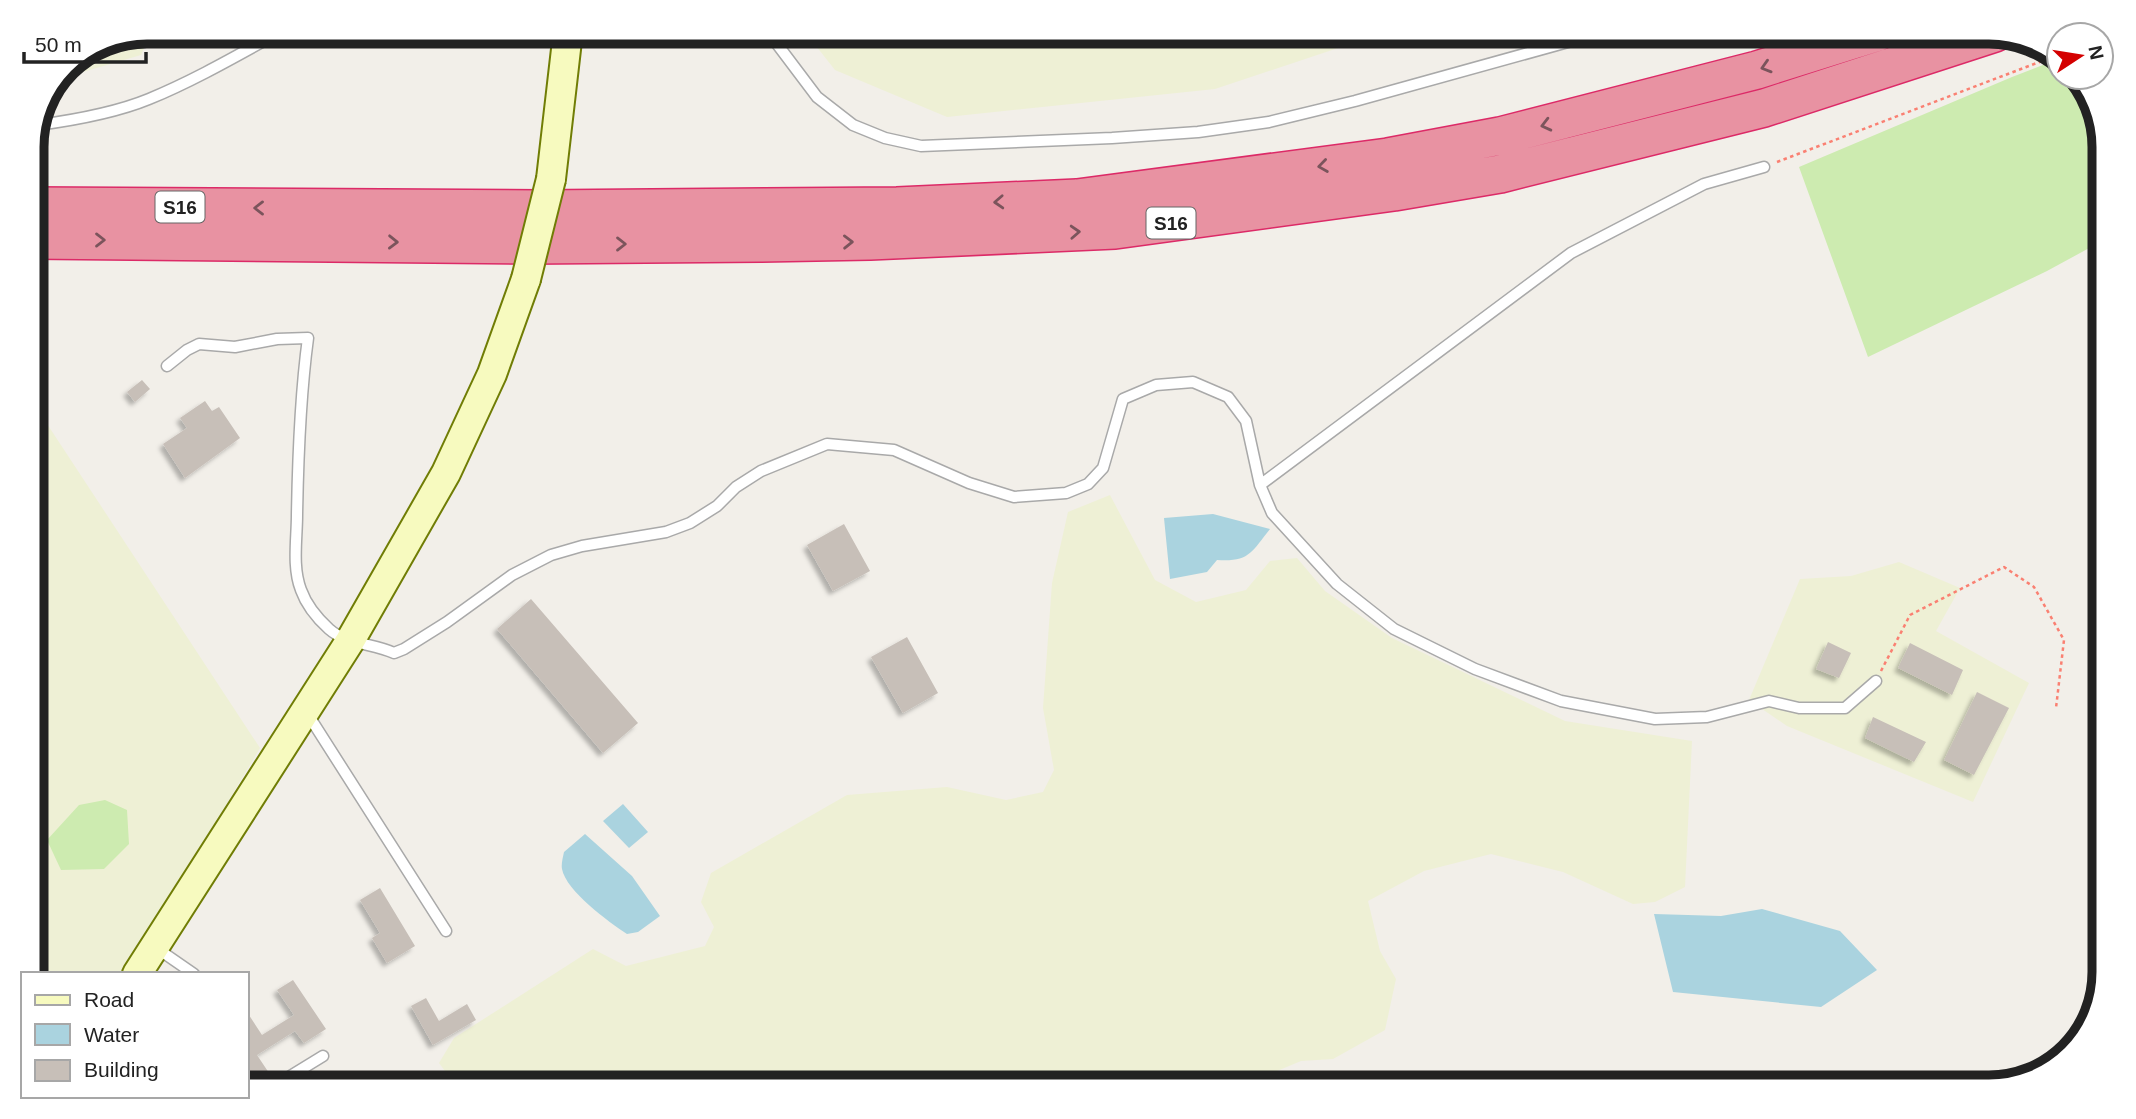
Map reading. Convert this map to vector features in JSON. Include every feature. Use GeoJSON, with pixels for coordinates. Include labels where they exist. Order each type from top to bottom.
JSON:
{"type":"FeatureCollection","features":[{"type":"Feature","properties":{"kind":"highway","name":"S16"},"geometry":{"type":"LineString","coordinates":[[44,206],[500,209],[897,206],[1077,198],[1375,159],[1500,136],[1756,70],[1839,44]]}},
{"type":"Feature","properties":{"kind":"highway","name":"S16"},"geometry":{"type":"LineString","coordinates":[[44,240],[531,245],[734,244],[1115,230],[1394,192],[1500,174],[1764,108],[1961,44]]}},
{"type":"Feature","properties":{"kind":"street"},"geometry":{"type":"LineString","coordinates":[[138,972],[350,641],[446,473],[492,374],[526,279],[551,179],[567,44]]}},
{"type":"Feature","properties":{"kind":"lane"},"geometry":{"type":"LineString","coordinates":[[46,124],[81,119],[147,100],[259,44]]}},
{"type":"Feature","properties":{"kind":"lane"},"geometry":{"type":"LineString","coordinates":[[777,44],[817,97],[853,125],[886,138],[921,145],[1124,137],[1198,132],[1269,122],[1561,44]]}},
{"type":"Feature","properties":{"kind":"lane"},"geometry":{"type":"LineString","coordinates":[[1260,485],[1571,253],[1704,184],[1764,167]]}},
{"type":"Feature","properties":{"kind":"lane"},"geometry":{"type":"LineString","coordinates":[[167,366],[187,349],[199,344],[235,347],[277,339],[307,338],[300,397],[296,561],[301,590],[317,617],[331,631],[350,641],[381,647],[394,653],[404,649],[512,575],[551,555],[582,546],[666,531],[690,523],[717,506],[736,487],[761,471],[827,444],[894,450],[969,483],[1014,497],[1066,493],[1088,484],[1103,468],[1123,400],[1156,385],[1193,382],[1228,397],[1246,421],[1260,485],[1272,513],[1328,574],[1394,629],[1475,669],[1561,701],[1654,719],[1707,718],[1769,701],[1799,708],[1845,708],[1876,681]]}},
{"type":"Feature","properties":{"kind":"lane"},"geometry":{"type":"LineString","coordinates":[[306,712],[446,931]]}},
{"type":"Feature","properties":{"kind":"lane"},"geometry":{"type":"LineString","coordinates":[[155,947],[191,972]]}},
{"type":"Feature","properties":{"kind":"lane"},"geometry":{"type":"LineString","coordinates":[[292,1075],[323,1056]]}},
{"type":"Feature","properties":{"kind":"path"},"geometry":{"type":"LineString","coordinates":[[1764,167],[2044,60]]}},
{"type":"Feature","properties":{"kind":"path"},"geometry":{"type":"LineString","coordinates":[[1876,681],[1910,615],[2004,567],[2034,587],[2064,640],[2056,708]]}},
{"type":"Feature","properties":{"kind":"green space"},"geometry":{"type":"Polygon","coordinates":[[[146,44],[141,55],[74,75],[95,58],[114,49],[146,44]]]}},
{"type":"Feature","properties":{"kind":"green space"},"geometry":{"type":"Polygon","coordinates":[[[814,44],[1350,44],[1215,89],[947,117],[835,70],[814,44]]]}},
{"type":"Feature","properties":{"kind":"green space"},"geometry":{"type":"Polygon","coordinates":[[[2045,64],[2045,91],[2076,91],[2087,114],[2092,140],[2092,247],[1868,357],[1799,167],[2045,64]]]}},
{"type":"Feature","properties":{"kind":"green space"},"geometry":{"type":"Polygon","coordinates":[[[44,419],[260,748],[126,972],[44,972],[44,419]]]}},
{"type":"Feature","properties":{"kind":"green space"},"geometry":{"type":"Polygon","coordinates":[[[1110,495],[1155,580],[1196,602],[1246,590],[1270,561],[1297,558],[1325,591],[1392,638],[1565,721],[1692,741],[1685,887],[1655,902],[1633,904],[1563,872],[1491,854],[1424,871],[1368,901],[1380,951],[1396,979],[1385,1030],[1333,1059],[1301,1061],[1272,1075],[448,1075],[439,1063],[454,1038],[593,949],[626,966],[705,946],[714,927],[701,902],[711,873],[847,795],[947,787],[1006,800],[1043,792],[1054,770],[1043,708],[1052,583],[1068,512],[1110,495]]]}},
{"type":"Feature","properties":{"kind":"green space"},"geometry":{"type":"Polygon","coordinates":[[[1899,562],[1960,588],[1936,631],[2029,683],[1973,802],[1787,726],[1749,700],[1800,579],[1851,576],[1899,562]]]}},
{"type":"Feature","properties":{"kind":"green space"},"geometry":{"type":"Polygon","coordinates":[[[105,800],[127,810],[129,844],[104,869],[61,870],[47,840],[79,805],[105,800]]]}},
{"type":"Feature","properties":{"kind":"water"},"geometry":{"type":"Polygon","coordinates":[[[1213,514],[1270,529],[1253,550],[1243,557],[1217,560],[1207,572],[1170,579],[1164,518],[1213,514]]]}},
{"type":"Feature","properties":{"kind":"water"},"geometry":{"type":"Polygon","coordinates":[[[623,804],[648,832],[629,848],[603,821],[623,804]]]}},
{"type":"Feature","properties":{"kind":"water"},"geometry":{"type":"Polygon","coordinates":[[[585,834],[632,876],[660,916],[638,932],[627,934],[610,922],[589,905],[565,878],[562,867],[564,852],[585,834]]]}},
{"type":"Feature","properties":{"kind":"water"},"geometry":{"type":"Polygon","coordinates":[[[1762,909],[1840,931],[1877,970],[1821,1007],[1673,992],[1654,914],[1721,916],[1762,909]]]}},
{"type":"Feature","properties":{"kind":"building"},"geometry":{"type":"Polygon","coordinates":[[[142,380],[150,389],[135,402],[127,392],[142,380]]]}},
{"type":"Feature","properties":{"kind":"building"},"geometry":{"type":"Polygon","coordinates":[[[205,401],[212,411],[219,407],[240,438],[185,478],[163,444],[187,428],[180,418],[205,401]]]}},
{"type":"Feature","properties":{"kind":"building"},"geometry":{"type":"Polygon","coordinates":[[[844,524],[870,571],[833,591],[807,545],[844,524]]]}},
{"type":"Feature","properties":{"kind":"building"},"geometry":{"type":"Polygon","coordinates":[[[531,599],[638,723],[603,753],[497,629],[531,599]]]}},
{"type":"Feature","properties":{"kind":"building"},"geometry":{"type":"Polygon","coordinates":[[[907,637],[938,693],[903,713],[871,657],[907,637]]]}},
{"type":"Feature","properties":{"kind":"building"},"geometry":{"type":"Polygon","coordinates":[[[1828,642],[1851,653],[1839,678],[1816,669],[1828,642]]]}},
{"type":"Feature","properties":{"kind":"building"},"geometry":{"type":"Polygon","coordinates":[[[1910,643],[1963,670],[1952,695],[1898,668],[1910,643]]]}},
{"type":"Feature","properties":{"kind":"building"},"geometry":{"type":"Polygon","coordinates":[[[1977,692],[2009,708],[1974,775],[1944,760],[1977,692]]]}},
{"type":"Feature","properties":{"kind":"building"},"geometry":{"type":"Polygon","coordinates":[[[1873,717],[1926,742],[1914,762],[1865,738],[1873,717]]]}},
{"type":"Feature","properties":{"kind":"building"},"geometry":{"type":"Polygon","coordinates":[[[380,888],[415,946],[387,963],[372,938],[380,933],[360,900],[380,888]]]}},
{"type":"Feature","properties":{"kind":"building"},"geometry":{"type":"Polygon","coordinates":[[[293,980],[326,1029],[304,1043],[295,1031],[257,1055],[270,1075],[248,1075],[248,1014],[262,1035],[294,1015],[277,990],[293,980]]]}},
{"type":"Feature","properties":{"kind":"building"},"geometry":{"type":"Polygon","coordinates":[[[426,998],[439,1021],[467,1004],[476,1020],[433,1045],[411,1006],[426,998]]]}}]}
